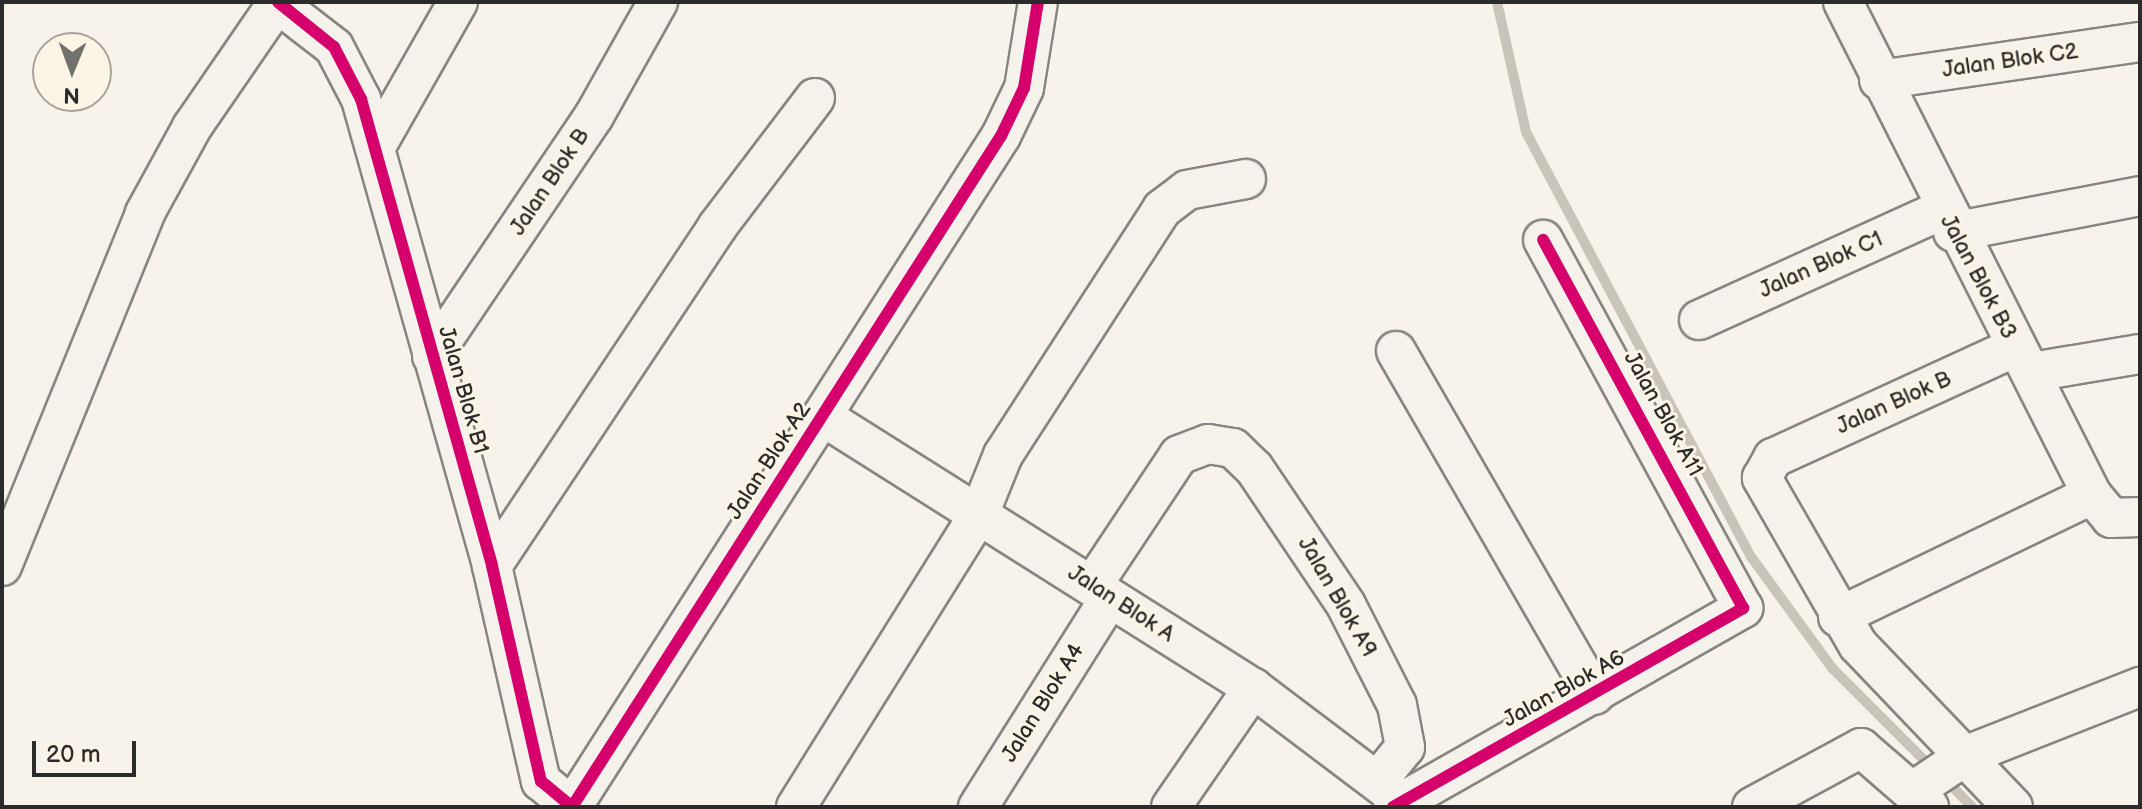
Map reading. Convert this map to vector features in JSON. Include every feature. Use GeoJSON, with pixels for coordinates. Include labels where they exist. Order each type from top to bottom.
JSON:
{"type":"FeatureCollection","features":[{"type":"Feature","properties":{"kind":"street"},"geometry":{"type":"LineString","coordinates":[[2,566],[145,213],[192,127],[278,2]]}},
{"type":"Feature","properties":{"kind":"street","name":"Jalan Blok B1"},"geometry":{"type":"LineString","coordinates":[[278,2],[345,62],[375,148],[492,566],[541,781],[572,807]]}},
{"type":"Feature","properties":{"kind":"street"},"geometry":{"type":"LineString","coordinates":[[375,148],[458,2]]}},
{"type":"Feature","properties":{"kind":"street","name":"Jalan Blok B"},"geometry":{"type":"LineString","coordinates":[[432,356],[594,116],[658,2]]}},
{"type":"Feature","properties":{"kind":"street","name":"Jalan Blok A2"},"geometry":{"type":"LineString","coordinates":[[572,807],[1001,136],[1024,88],[1038,2]]}},
{"type":"Feature","properties":{"kind":"street","name":"Jalan Blok B3"},"geometry":{"type":"LineString","coordinates":[[1843,2],[1948,221],[2024,360],[2092,495],[2111,518],[2140,517]]}},
{"type":"Feature","properties":{"kind":"street","name":"Jalan Blok C2"},"geometry":{"type":"LineString","coordinates":[[1879,80],[2140,42]]}},
{"type":"Feature","properties":{"kind":"street"},"geometry":{"type":"LineString","coordinates":[[492,566],[709,239],[815,98]]}},
{"type":"Feature","properties":{"kind":"street"},"geometry":{"type":"LineString","coordinates":[[796,807],[980,512],[1003,455],[1162,209],[1187,190],[1246,179]]}},
{"type":"Feature","properties":{"kind":"street","name":"Jalan Blok C1"},"geometry":{"type":"LineString","coordinates":[[1699,320],[1948,221],[2140,196]]}},
{"type":"Feature","properties":{"kind":"street","name":"Jalan Blok A11"},"geometry":{"type":"LineString","coordinates":[[1543,240],[1743,608]]}},
{"type":"Feature","properties":{"kind":"street"},"geometry":{"type":"LineString","coordinates":[[1396,351],[1595,695]]}},
{"type":"Feature","properties":{"kind":"street","name":"Jalan Blok B"},"geometry":{"type":"LineString","coordinates":[[1838,617],[1764,485],[1773,458],[2024,360],[2140,354]]}},
{"type":"Feature","properties":{"kind":"street","name":"Jalan Blok A"},"geometry":{"type":"LineString","coordinates":[[822,416],[980,512],[1253,688],[1391,795]]}},
{"type":"Feature","properties":{"kind":"street","name":"Jalan Blok A4"},"geometry":{"type":"LineString","coordinates":[[978,807],[1179,455],[1208,444]]}},
{"type":"Feature","properties":{"kind":"street","name":"Jalan Blok A9"},"geometry":{"type":"LineString","coordinates":[[1208,444],[1245,457],[1346,605],[1406,733],[1391,795]]}},
{"type":"Feature","properties":{"kind":"street"},"geometry":{"type":"LineString","coordinates":[[1937,779],[1892,683],[1838,617],[2092,495]]}},
{"type":"Feature","properties":{"kind":"street","name":"Jalan Blok A6"},"geometry":{"type":"LineString","coordinates":[[1391,795],[1595,695],[1743,608]]}},
{"type":"Feature","properties":{"kind":"street"},"geometry":{"type":"LineString","coordinates":[[1937,779],[2140,687]]}},
{"type":"Feature","properties":{"kind":"street"},"geometry":{"type":"LineString","coordinates":[[1171,807],[1253,688]]}},
{"type":"Feature","properties":{"kind":"street"},"geometry":{"type":"LineString","coordinates":[[1752,807],[1861,748],[2013,807]]}},
{"type":"Feature","properties":{"kind":"waterway"},"geometry":{"type":"LineString","coordinates":[[1497,2],[1526,132],[1752,558],[1833,669],[1933,769]]}},
{"type":"Feature","properties":{"kind":"waterway"},"geometry":{"type":"LineString","coordinates":[[1945,779],[1972,807]]}},
{"type":"Feature","properties":{"kind":"cycle path"},"geometry":{"type":"LineString","coordinates":[[278,2],[334,47],[361,99],[492,566],[541,781],[572,807]]}},
{"type":"Feature","properties":{"kind":"cycle path"},"geometry":{"type":"LineString","coordinates":[[572,807],[1001,136],[1024,88],[1038,2]]}},
{"type":"Feature","properties":{"kind":"cycle path"},"geometry":{"type":"LineString","coordinates":[[1393,807],[1743,608],[1543,240]]}}]}
